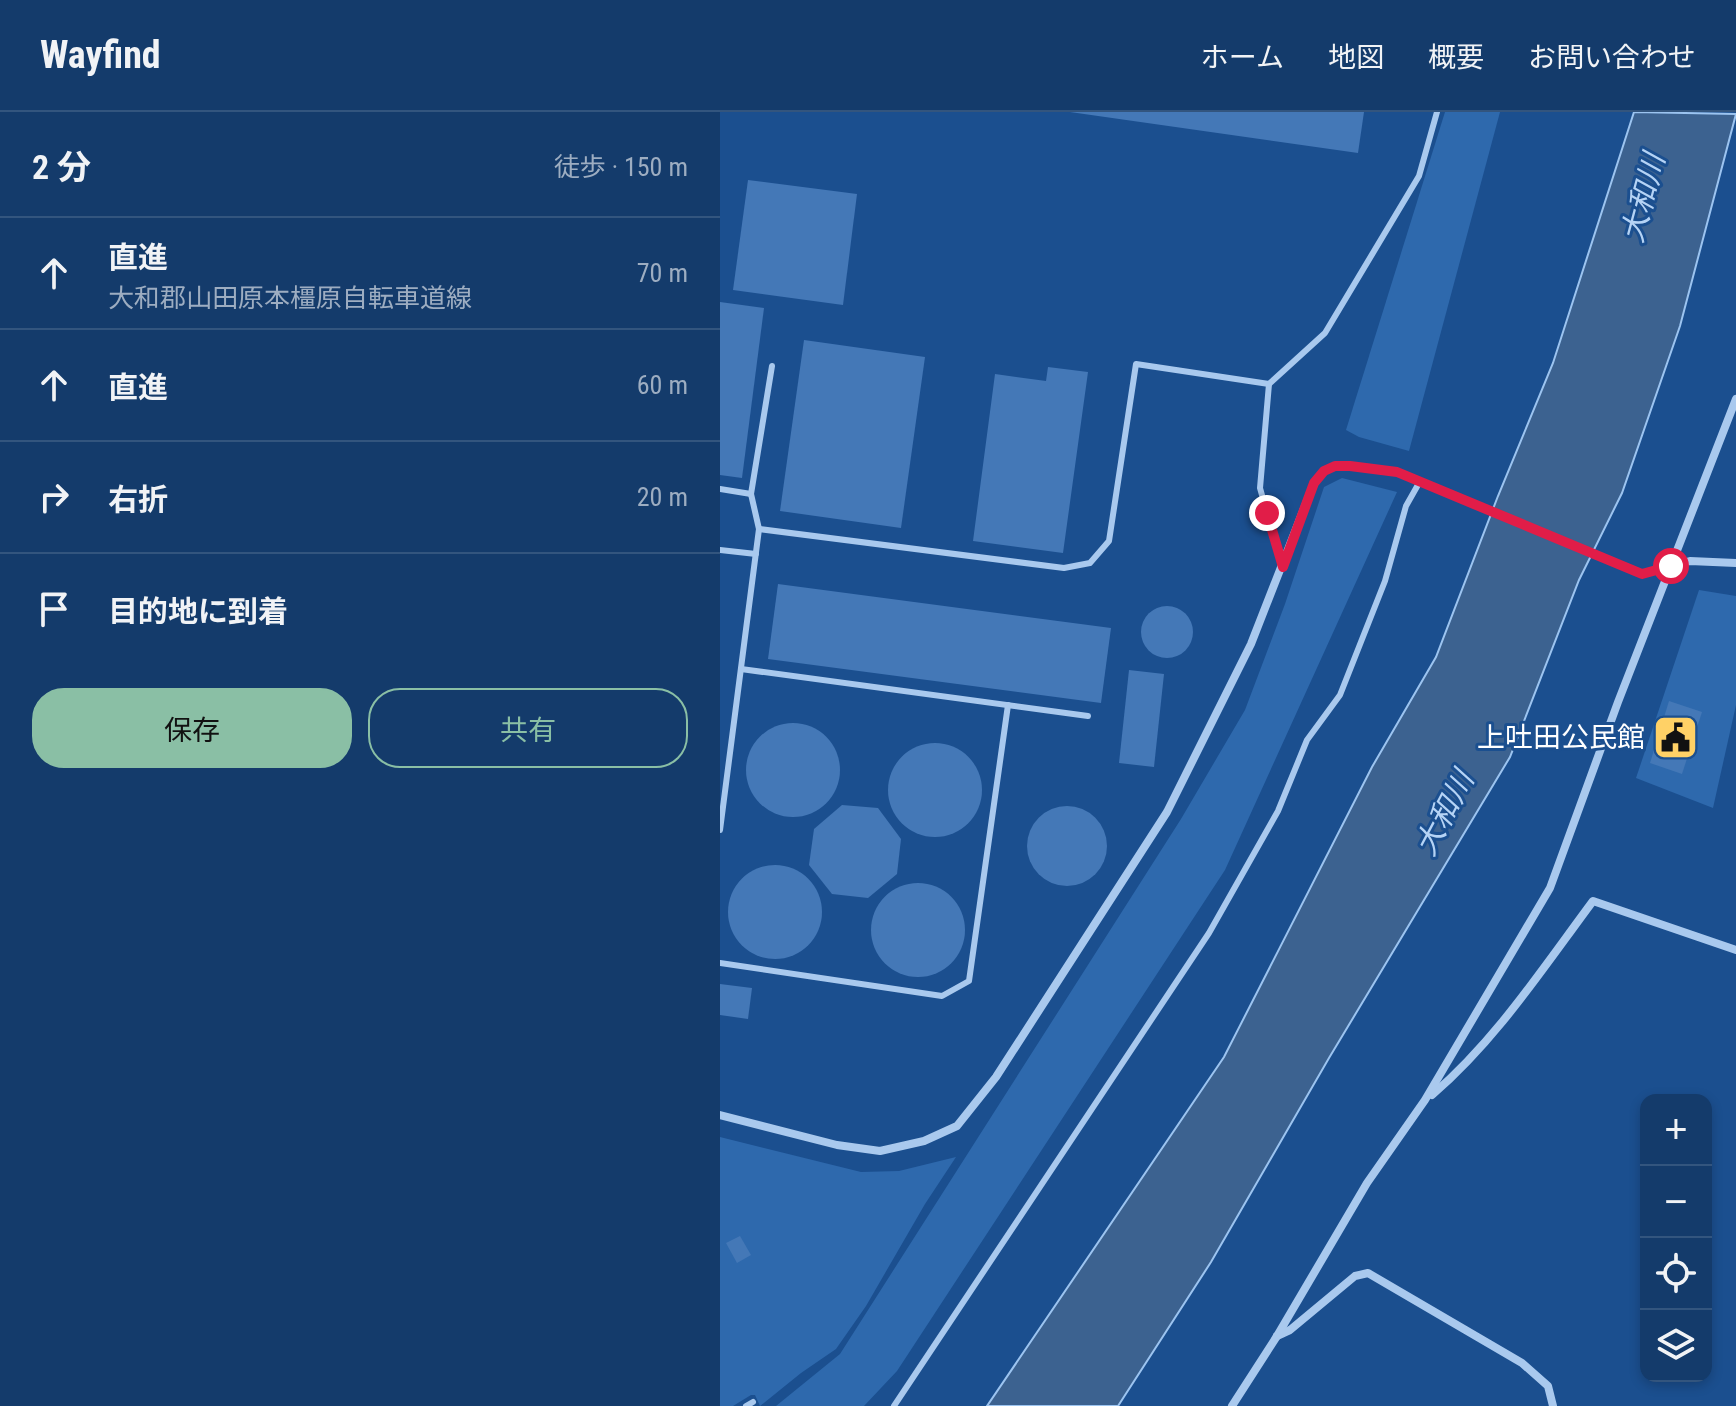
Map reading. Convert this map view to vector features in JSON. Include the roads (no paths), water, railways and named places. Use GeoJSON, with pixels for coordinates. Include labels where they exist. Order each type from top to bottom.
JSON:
{"type":"FeatureCollection","features":[{"type":"Feature","properties":{"kind":"street"},"geometry":{"type":"LineString","coordinates":[[1232,1406],[1367,1183],[1425,1100],[1550,888],[1736,399]]}},
{"type":"Feature","properties":{"kind":"street"},"geometry":{"type":"LineString","coordinates":[[720,1115],[837,1145],[880,1151],[924,1141],[957,1126],[996,1077],[1167,812],[1251,644],[1314,483],[1324,471],[1335,466],[1397,472],[1642,574],[1690,561],[1736,563]]}},
{"type":"Feature","properties":{"kind":"street"},"geometry":{"type":"LineString","coordinates":[[1425,1100],[1462,1069],[1522,998],[1593,901],[1736,950]]}},
{"type":"Feature","properties":{"kind":"street"},"geometry":{"type":"LineString","coordinates":[[1277,1336],[1290,1330],[1355,1276],[1368,1273],[1522,1363],[1548,1386],[1553,1406]]}},
{"type":"Feature","properties":{"kind":"lane"},"geometry":{"type":"LineString","coordinates":[[1283,567],[1260,488],[1269,384],[1325,333],[1419,176],[1437,112]]}},
{"type":"Feature","properties":{"kind":"lane"},"geometry":{"type":"LineString","coordinates":[[759,529],[1064,568],[1090,563],[1109,541],[1136,364],[1269,384]]}},
{"type":"Feature","properties":{"kind":"lane"},"geometry":{"type":"LineString","coordinates":[[720,830],[759,529],[751,494],[772,366]]}},
{"type":"Feature","properties":{"kind":"lane"},"geometry":{"type":"LineString","coordinates":[[894,1406],[1217,920],[1278,811],[1307,740],[1340,695],[1385,581],[1406,506],[1419,483]]}},
{"type":"Feature","properties":{"kind":"lane"},"geometry":{"type":"LineString","coordinates":[[720,489],[751,494]]}},
{"type":"Feature","properties":{"kind":"lane"},"geometry":{"type":"LineString","coordinates":[[720,550],[756,554]]}},
{"type":"Feature","properties":{"kind":"lane"},"geometry":{"type":"LineString","coordinates":[[741,669],[1088,716]]}},
{"type":"Feature","properties":{"kind":"lane"},"geometry":{"type":"LineString","coordinates":[[720,963],[942,996],[969,981],[1008,705]]}},
{"type":"Feature","properties":{"kind":"water","name":"大和川"},"geometry":{"type":"Polygon","coordinates":[[[1634,112],[1736,114],[1680,326],[1622,493],[1579,580],[1510,757],[1211,1262],[1118,1406],[987,1406],[1224,1057],[1372,767],[1436,657],[1553,363],[1634,112]]]}},
{"type":"Feature","properties":{"kind":"place","name":"上吐田公民館"},"geometry":{"type":"Point","coordinates":[1676,737]}}]}
